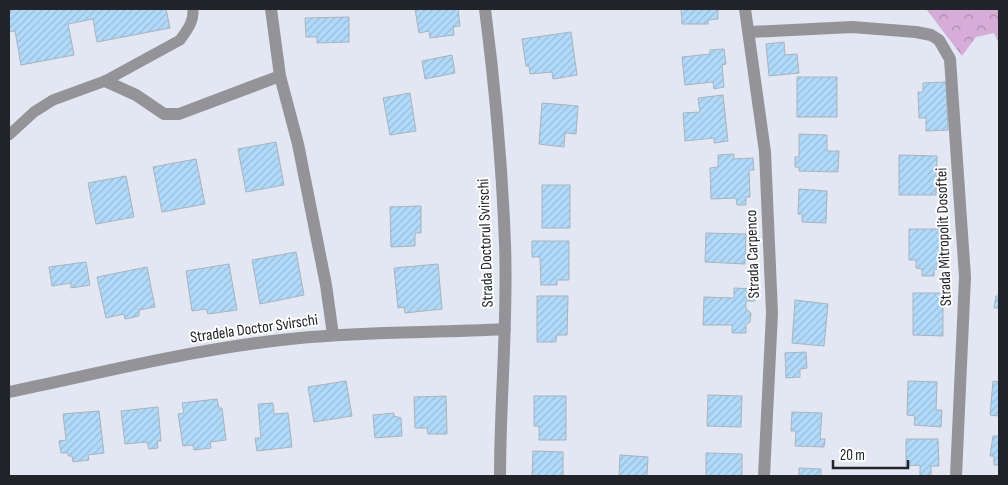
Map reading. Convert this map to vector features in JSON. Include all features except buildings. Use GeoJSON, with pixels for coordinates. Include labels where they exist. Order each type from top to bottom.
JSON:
{"type":"FeatureCollection","features":[{"type":"Feature","properties":{"kind":"street","name":"Stradela Doctor Svirschi"},"geometry":{"type":"LineString","coordinates":[[9,392],[211,350],[332,335],[326,285],[298,144],[280,76],[271,9]]}},
{"type":"Feature","properties":{"kind":"street","name":"Strada Doctorul Svirschi"},"geometry":{"type":"LineString","coordinates":[[485,9],[495,89],[505,244],[505,329],[500,476]]}},
{"type":"Feature","properties":{"kind":"street","name":"Strada Carpenco"},"geometry":{"type":"LineString","coordinates":[[745,9],[750,32],[766,152],[772,313],[764,476]]}},
{"type":"Feature","properties":{"kind":"street","name":"Strada Mitropolit Dosoftei"},"geometry":{"type":"LineString","coordinates":[[750,32],[852,27],[908,31],[930,35],[945,48],[950,59],[966,277],[956,476]]}},
{"type":"Feature","properties":{"kind":"street"},"geometry":{"type":"LineString","coordinates":[[105,81],[136,95],[164,114],[179,114],[280,76]]}},
{"type":"Feature","properties":{"kind":"street"},"geometry":{"type":"LineString","coordinates":[[332,335],[505,329]]}},
{"type":"Feature","properties":{"kind":"lane"},"geometry":{"type":"LineString","coordinates":[[9,136],[34,112],[53,100],[105,81],[180,40],[188,29],[193,16],[193,9]]}},
{"type":"Feature","properties":{"kind":"green space"},"geometry":{"type":"Polygon","coordinates":[[[926,9],[999,9],[999,43],[994,33],[976,37],[962,56],[926,9]]]}}]}
